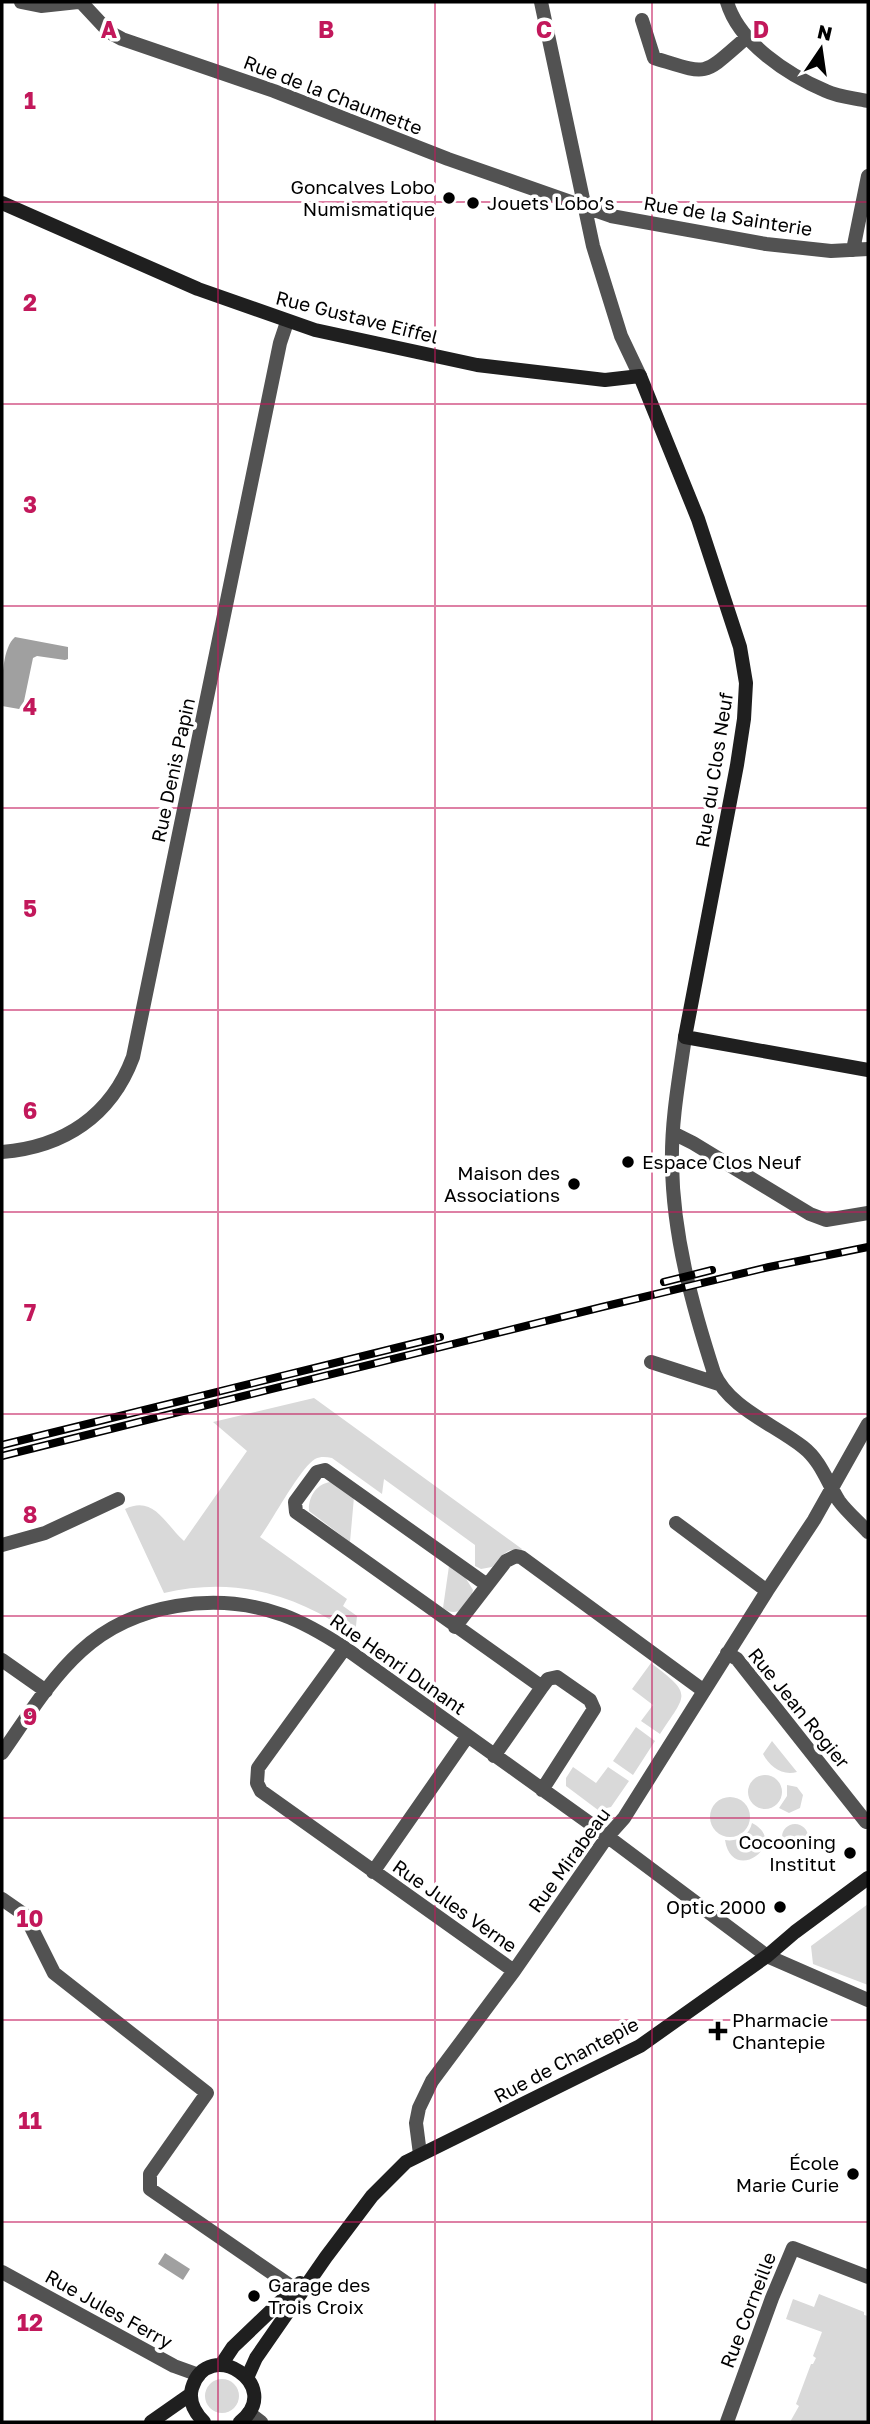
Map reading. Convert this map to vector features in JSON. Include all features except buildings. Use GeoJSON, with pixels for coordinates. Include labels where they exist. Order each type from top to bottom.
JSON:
{"type":"FeatureCollection","features":[{"type":"Feature","properties":{"kind":"street","name":"Rue de la Chaumette"},"geometry":{"type":"LineString","coordinates":[[21,2],[41,6],[79,2],[109,32],[122,39],[274,91],[583,208]]}},
{"type":"Feature","properties":{"kind":"street","name":"Rue du Clos Neuf"},"geometry":{"type":"LineString","coordinates":[[541,2],[583,208],[621,336],[640,376],[712,558],[740,647],[746,683],[737,765],[685,1037],[673,1133],[674,1202],[687,1276],[719,1384]]}},
{"type":"Feature","properties":{"kind":"street"},"geometry":{"type":"LineString","coordinates":[[727,2],[746,38],[791,72],[828,92],[868,101]]}},
{"type":"Feature","properties":{"kind":"street"},"geometry":{"type":"LineString","coordinates":[[642,20],[653,58],[699,72],[712,68],[746,38]]}},
{"type":"Feature","properties":{"kind":"street"},"geometry":{"type":"LineString","coordinates":[[861,249],[868,176]]}},
{"type":"Feature","properties":{"kind":"street","name":"Rue Gustave Eiffel"},"geometry":{"type":"LineString","coordinates":[[2,203],[198,289],[287,322],[352,339],[477,365],[605,380],[640,376]]}},
{"type":"Feature","properties":{"kind":"street","name":"Rue de la Sainterie"},"geometry":{"type":"LineString","coordinates":[[583,208],[611,216],[766,244],[831,251],[861,249]]}},
{"type":"Feature","properties":{"kind":"street","name":"Rue Denis Papin"},"geometry":{"type":"LineString","coordinates":[[2,1152],[33,1148],[77,1130],[94,1116],[118,1087],[133,1057],[287,322]]}},
{"type":"Feature","properties":{"kind":"street"},"geometry":{"type":"LineString","coordinates":[[685,1037],[868,1070]]}},
{"type":"Feature","properties":{"kind":"street"},"geometry":{"type":"LineString","coordinates":[[673,1133],[810,1214],[826,1220],[868,1213]]}},
{"type":"Feature","properties":{"kind":"street"},"geometry":{"type":"LineString","coordinates":[[651,1362],[719,1384],[731,1397],[805,1448],[817,1460],[841,1503],[868,1532]]}},
{"type":"Feature","properties":{"kind":"street","name":"Rue Mirabeau"},"geometry":{"type":"LineString","coordinates":[[421,2154],[416,2123],[419,2108],[432,2081],[514,1971],[607,1837],[624,1818],[814,1520],[868,1424]]}},
{"type":"Feature","properties":{"kind":"street"},"geometry":{"type":"LineString","coordinates":[[487,1585],[325,1471],[317,1472],[295,1502],[296,1512],[542,1687]]}},
{"type":"Feature","properties":{"kind":"street"},"geometry":{"type":"LineString","coordinates":[[2,1545],[58,1528],[118,1499]]}},
{"type":"Feature","properties":{"kind":"street"},"geometry":{"type":"LineString","coordinates":[[676,1523],[767,1591]]}},
{"type":"Feature","properties":{"kind":"street"},"geometry":{"type":"LineString","coordinates":[[455,1627],[506,1561],[516,1556],[704,1691]]}},
{"type":"Feature","properties":{"kind":"street","name":"Rue Henri Dunant"},"geometry":{"type":"LineString","coordinates":[[2,1753],[67,1665],[100,1636],[146,1613],[173,1607],[220,1604],[263,1610],[305,1624],[345,1648],[767,1956],[868,2000]]}},
{"type":"Feature","properties":{"kind":"street","name":"Rue Jules Verne"},"geometry":{"type":"LineString","coordinates":[[345,1648],[258,1768],[256,1775],[261,1791],[514,1971]]}},
{"type":"Feature","properties":{"kind":"street","name":"Rue Jean Rogier"},"geometry":{"type":"LineString","coordinates":[[727,1653],[737,1659],[866,1822]]}},
{"type":"Feature","properties":{"kind":"street"},"geometry":{"type":"LineString","coordinates":[[2,1660],[46,1691]]}},
{"type":"Feature","properties":{"kind":"street"},"geometry":{"type":"LineString","coordinates":[[494,1756],[548,1679],[557,1677],[590,1700],[594,1709],[542,1790]]}},
{"type":"Feature","properties":{"kind":"street","name":"Rue Jules Verne"},"geometry":{"type":"LineString","coordinates":[[373,1872],[467,1737]]}},
{"type":"Feature","properties":{"kind":"street","name":"Rue de Chantepie"},"geometry":{"type":"LineString","coordinates":[[221,2365],[233,2347],[297,2291],[372,2196],[406,2162],[624,2055],[767,1956],[868,1878]]}},
{"type":"Feature","properties":{"kind":"street"},"geometry":{"type":"LineString","coordinates":[[2,1899],[25,1915],[54,1973],[207,2093],[150,2175],[150,2189],[297,2291]]}},
{"type":"Feature","properties":{"kind":"street","name":"Rue Corneille"},"geometry":{"type":"LineString","coordinates":[[727,2422],[793,2249],[868,2277]]}},
{"type":"Feature","properties":{"kind":"street","name":"Rue Jules Ferry"},"geometry":{"type":"LineString","coordinates":[[2,2273],[174,2366],[200,2375]]}},
{"type":"Feature","properties":{"kind":"street","name":"Rue de Chantepie"},"geometry":{"type":"LineString","coordinates":[[247,2378],[297,2291]]}},
{"type":"Feature","properties":{"kind":"street"},"geometry":{"type":"LineString","coordinates":[[151,2422],[191,2394],[200,2375],[206,2370],[221,2365],[231,2366],[247,2378],[254,2395],[244,2418],[261,2422]]}},
{"type":"Feature","properties":{"kind":"street"},"geometry":{"type":"LineString","coordinates":[[191,2394],[196,2414],[204,2422]]}},
{"type":"Feature","properties":{"kind":"shaded area"},"geometry":{"type":"Polygon","coordinates":[[[15,637],[68,647],[68,659],[65,660],[37,656],[33,658],[23,706],[19,709],[2,706],[5,659],[15,637]]]}},
{"type":"Feature","properties":{"kind":"shaded area"},"geometry":{"type":"Polygon","coordinates":[[[314,1398],[522,1549],[521,1551],[508,1551],[492,1567],[481,1569],[475,1566],[475,1545],[384,1479],[382,1494],[332,1458],[321,1457],[309,1464],[302,1473],[260,1537],[347,1599],[343,1606],[357,1616],[355,1636],[311,1609],[264,1592],[215,1587],[164,1593],[125,1509],[135,1506],[151,1508],[184,1541],[247,1451],[213,1422],[314,1398]]]}},
{"type":"Feature","properties":{"kind":"shaded area"},"geometry":{"type":"Polygon","coordinates":[[[331,1482],[354,1497],[350,1542],[309,1511],[314,1492],[331,1482]]]}},
{"type":"Feature","properties":{"kind":"shaded area"},"geometry":{"type":"Polygon","coordinates":[[[449,1566],[465,1577],[473,1590],[466,1605],[454,1612],[443,1608],[449,1566]]]}},
{"type":"Feature","properties":{"kind":"shaded area"},"geometry":{"type":"Polygon","coordinates":[[[651,1663],[674,1682],[681,1695],[676,1710],[660,1734],[641,1721],[653,1705],[632,1689],[651,1663]]]}},
{"type":"Feature","properties":{"kind":"shaded area"},"geometry":{"type":"Polygon","coordinates":[[[636,1727],[655,1741],[633,1775],[613,1761],[636,1727]]]}},
{"type":"Feature","properties":{"kind":"shaded area"},"geometry":{"type":"Polygon","coordinates":[[[772,1741],[797,1772],[781,1771],[769,1763],[763,1754],[772,1741]]]}},
{"type":"Feature","properties":{"kind":"shaded area"},"geometry":{"type":"Polygon","coordinates":[[[573,1767],[596,1783],[608,1767],[629,1781],[611,1807],[598,1810],[566,1786],[566,1778],[573,1767]]]}},
{"type":"Feature","properties":{"kind":"shaded area"},"geometry":{"type":"Polygon","coordinates":[[[765,1775],[777,1780],[782,1792],[777,1804],[765,1809],[753,1804],[748,1792],[753,1780],[765,1775]]]}},
{"type":"Feature","properties":{"kind":"shaded area"},"geometry":{"type":"Polygon","coordinates":[[[787,1785],[797,1787],[803,1795],[800,1808],[789,1813],[779,1808],[787,1796],[787,1785]]]}},
{"type":"Feature","properties":{"kind":"shaded area"},"geometry":{"type":"Polygon","coordinates":[[[730,1797],[744,1803],[750,1817],[744,1831],[730,1837],[716,1831],[710,1817],[716,1803],[730,1797]]]}},
{"type":"Feature","properties":{"kind":"shaded area"},"geometry":{"type":"Polygon","coordinates":[[[752,1823],[762,1831],[765,1841],[762,1849],[756,1856],[738,1860],[730,1853],[725,1840],[742,1837],[752,1823]]]}},
{"type":"Feature","properties":{"kind":"shaded area"},"geometry":{"type":"Polygon","coordinates":[[[795,1824],[804,1828],[808,1837],[804,1846],[795,1850],[786,1846],[782,1837],[786,1828],[795,1824]]]}},
{"type":"Feature","properties":{"kind":"shaded area"},"geometry":{"type":"Polygon","coordinates":[[[868,1904],[868,1985],[813,1964],[811,1946],[868,1904]]]}},
{"type":"Feature","properties":{"kind":"shaded area"},"geometry":{"type":"Polygon","coordinates":[[[165,2253],[190,2269],[183,2280],[158,2264],[165,2253]]]}},
{"type":"Feature","properties":{"kind":"shaded area"},"geometry":{"type":"Polygon","coordinates":[[[819,2294],[868,2316],[868,2422],[790,2422],[799,2406],[796,2404],[811,2364],[816,2358],[813,2356],[822,2332],[786,2319],[793,2299],[814,2307],[819,2294]]]}},
{"type":"Feature","properties":{"kind":"shaded area"},"geometry":{"type":"Polygon","coordinates":[[[222,2379],[234,2384],[239,2396],[234,2408],[222,2413],[210,2408],[205,2396],[210,2384],[222,2379]]]}},
{"type":"Feature","properties":{"kind":"railway"},"geometry":{"type":"LineString","coordinates":[[2,1456],[602,1307],[769,1267],[868,1247]]}},
{"type":"Feature","properties":{"kind":"railway"},"geometry":{"type":"LineString","coordinates":[[664,1282],[712,1270]]}},
{"type":"Feature","properties":{"kind":"railway"},"geometry":{"type":"LineString","coordinates":[[2,1445],[440,1337]]}},
{"type":"Feature","properties":{"kind":"place","name":"Goncalves Lobo Numismatique"},"geometry":{"type":"Point","coordinates":[449,198]}},
{"type":"Feature","properties":{"kind":"place","name":"Jouets Lobo’s"},"geometry":{"type":"Point","coordinates":[473,203]}},
{"type":"Feature","properties":{"kind":"place","name":"Espace Clos Neuf"},"geometry":{"type":"Point","coordinates":[628,1162]}},
{"type":"Feature","properties":{"kind":"place","name":"Maison des Associations"},"geometry":{"type":"Point","coordinates":[574,1184]}},
{"type":"Feature","properties":{"kind":"place","name":"Cocooning Institut"},"geometry":{"type":"Point","coordinates":[850,1853]}},
{"type":"Feature","properties":{"kind":"place","name":"Optic 2000"},"geometry":{"type":"Point","coordinates":[780,1907]}},
{"type":"Feature","properties":{"kind":"place","name":"Pharmacie Chantepie"},"geometry":{"type":"Point","coordinates":[718,2031]}},
{"type":"Feature","properties":{"kind":"place","name":"École Marie Curie"},"geometry":{"type":"Point","coordinates":[853,2174]}},
{"type":"Feature","properties":{"kind":"place","name":"Garage des Trois Croix"},"geometry":{"type":"Point","coordinates":[254,2296]}}]}
